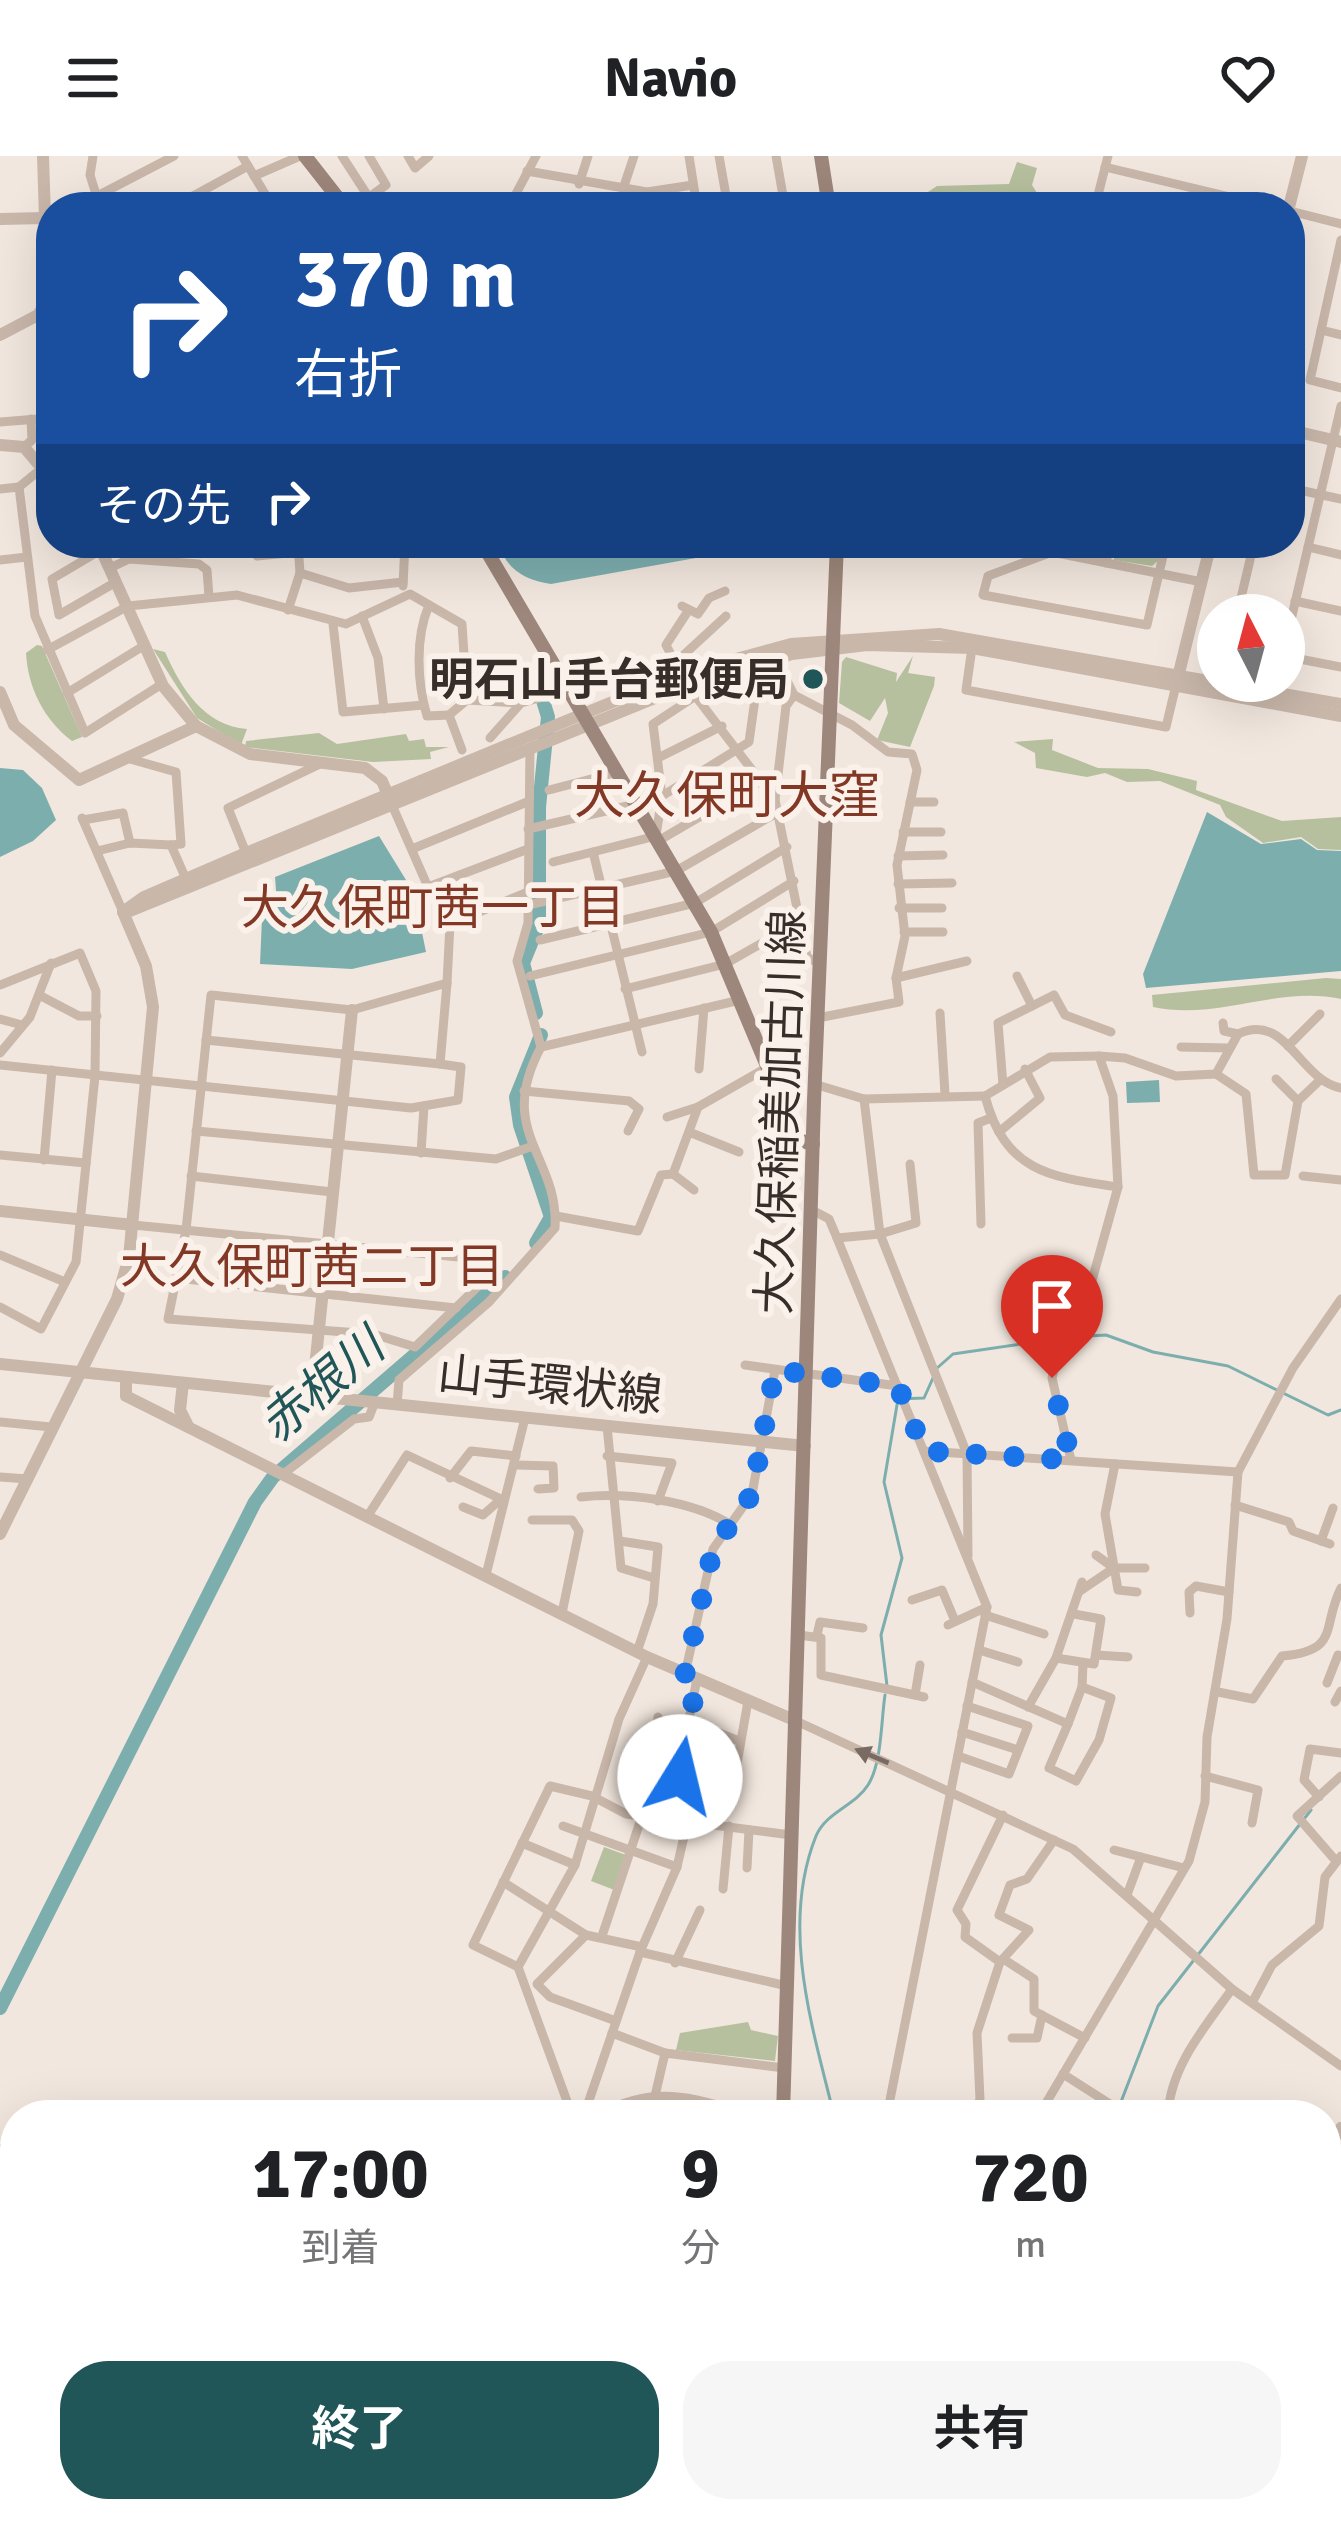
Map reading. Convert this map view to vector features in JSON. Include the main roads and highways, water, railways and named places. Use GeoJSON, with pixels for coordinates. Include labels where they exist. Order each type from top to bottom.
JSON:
{"type":"FeatureCollection","features":[{"type":"Feature","properties":{"kind":"main road"},"geometry":{"type":"LineString","coordinates":[[302,156],[332,192]]}},
{"type":"Feature","properties":{"kind":"main road"},"geometry":{"type":"LineString","coordinates":[[821,156],[827,192]]}},
{"type":"Feature","properties":{"kind":"main road"},"geometry":{"type":"LineString","coordinates":[[491,558],[711,932],[798,1140],[813,1144]]}},
{"type":"Feature","properties":{"kind":"main road","name":"大久保稲美加古川線"},"geometry":{"type":"LineString","coordinates":[[783,2100],[814,1084],[836,558]]}},
{"type":"Feature","properties":{"kind":"water"},"geometry":{"type":"Polygon","coordinates":[[[696,558],[551,584],[518,572],[506,560],[696,558]]]}},
{"type":"Feature","properties":{"kind":"water"},"geometry":{"type":"Polygon","coordinates":[[[0,768],[23,770],[42,788],[56,820],[33,841],[0,857],[0,768]]]}},
{"type":"Feature","properties":{"kind":"water"},"geometry":{"type":"Polygon","coordinates":[[[1207,812],[1261,844],[1301,839],[1317,850],[1341,851],[1341,971],[1146,988],[1143,974],[1207,812]]]}},
{"type":"Feature","properties":{"kind":"water"},"geometry":{"type":"Polygon","coordinates":[[[379,836],[414,893],[426,952],[352,969],[260,964],[262,918],[277,903],[275,877],[379,836]]]}},
{"type":"Feature","properties":{"kind":"water"},"geometry":{"type":"Polygon","coordinates":[[[1159,1080],[1160,1102],[1127,1103],[1126,1082],[1159,1080]]]}},
{"type":"Feature","properties":{"kind":"waterway","name":"赤根川"},"geometry":{"type":"LineString","coordinates":[[536,1013],[523,963],[539,924],[539,807],[548,717],[538,684]]}},
{"type":"Feature","properties":{"kind":"waterway","name":"赤根川"},"geometry":{"type":"LineString","coordinates":[[536,1243],[551,1217],[520,1125],[516,1097],[541,1035]]}},
{"type":"Feature","properties":{"kind":"waterway","name":"赤根川"},"geometry":{"type":"LineString","coordinates":[[0,2008],[255,1502],[273,1477],[505,1277]]}},
{"type":"Feature","properties":{"kind":"waterway"},"geometry":{"type":"LineString","coordinates":[[1072,1337],[1106,1335],[1153,1352],[1228,1366],[1328,1415],[1341,1410]]}},
{"type":"Feature","properties":{"kind":"waterway"},"geometry":{"type":"LineString","coordinates":[[936,1369],[953,1354],[1062,1338]]}},
{"type":"Feature","properties":{"kind":"waterway"},"geometry":{"type":"LineString","coordinates":[[887,1686],[881,1635],[902,1558],[884,1482],[898,1399],[924,1398],[933,1378]]}},
{"type":"Feature","properties":{"kind":"waterway"},"geometry":{"type":"LineString","coordinates":[[830,2100],[803,1976],[801,1905],[816,1836],[873,1776],[885,1695]]}},
{"type":"Feature","properties":{"kind":"waterway"},"geometry":{"type":"LineString","coordinates":[[1122,2100],[1158,2006],[1311,1810]]}},
{"type":"Feature","properties":{"kind":"place","name":"明石山手台郵便局"},"geometry":{"type":"Point","coordinates":[813,679]}},
{"type":"Feature","properties":{"kind":"district","name":"大久保町大窪"},"geometry":{"type":"Point","coordinates":[727,795]}},
{"type":"Feature","properties":{"kind":"district","name":"大久保町茜一丁目"},"geometry":{"type":"Point","coordinates":[433,907]}},
{"type":"Feature","properties":{"kind":"district","name":"大久保町茜二丁目"},"geometry":{"type":"Point","coordinates":[312,1266]}}]}
